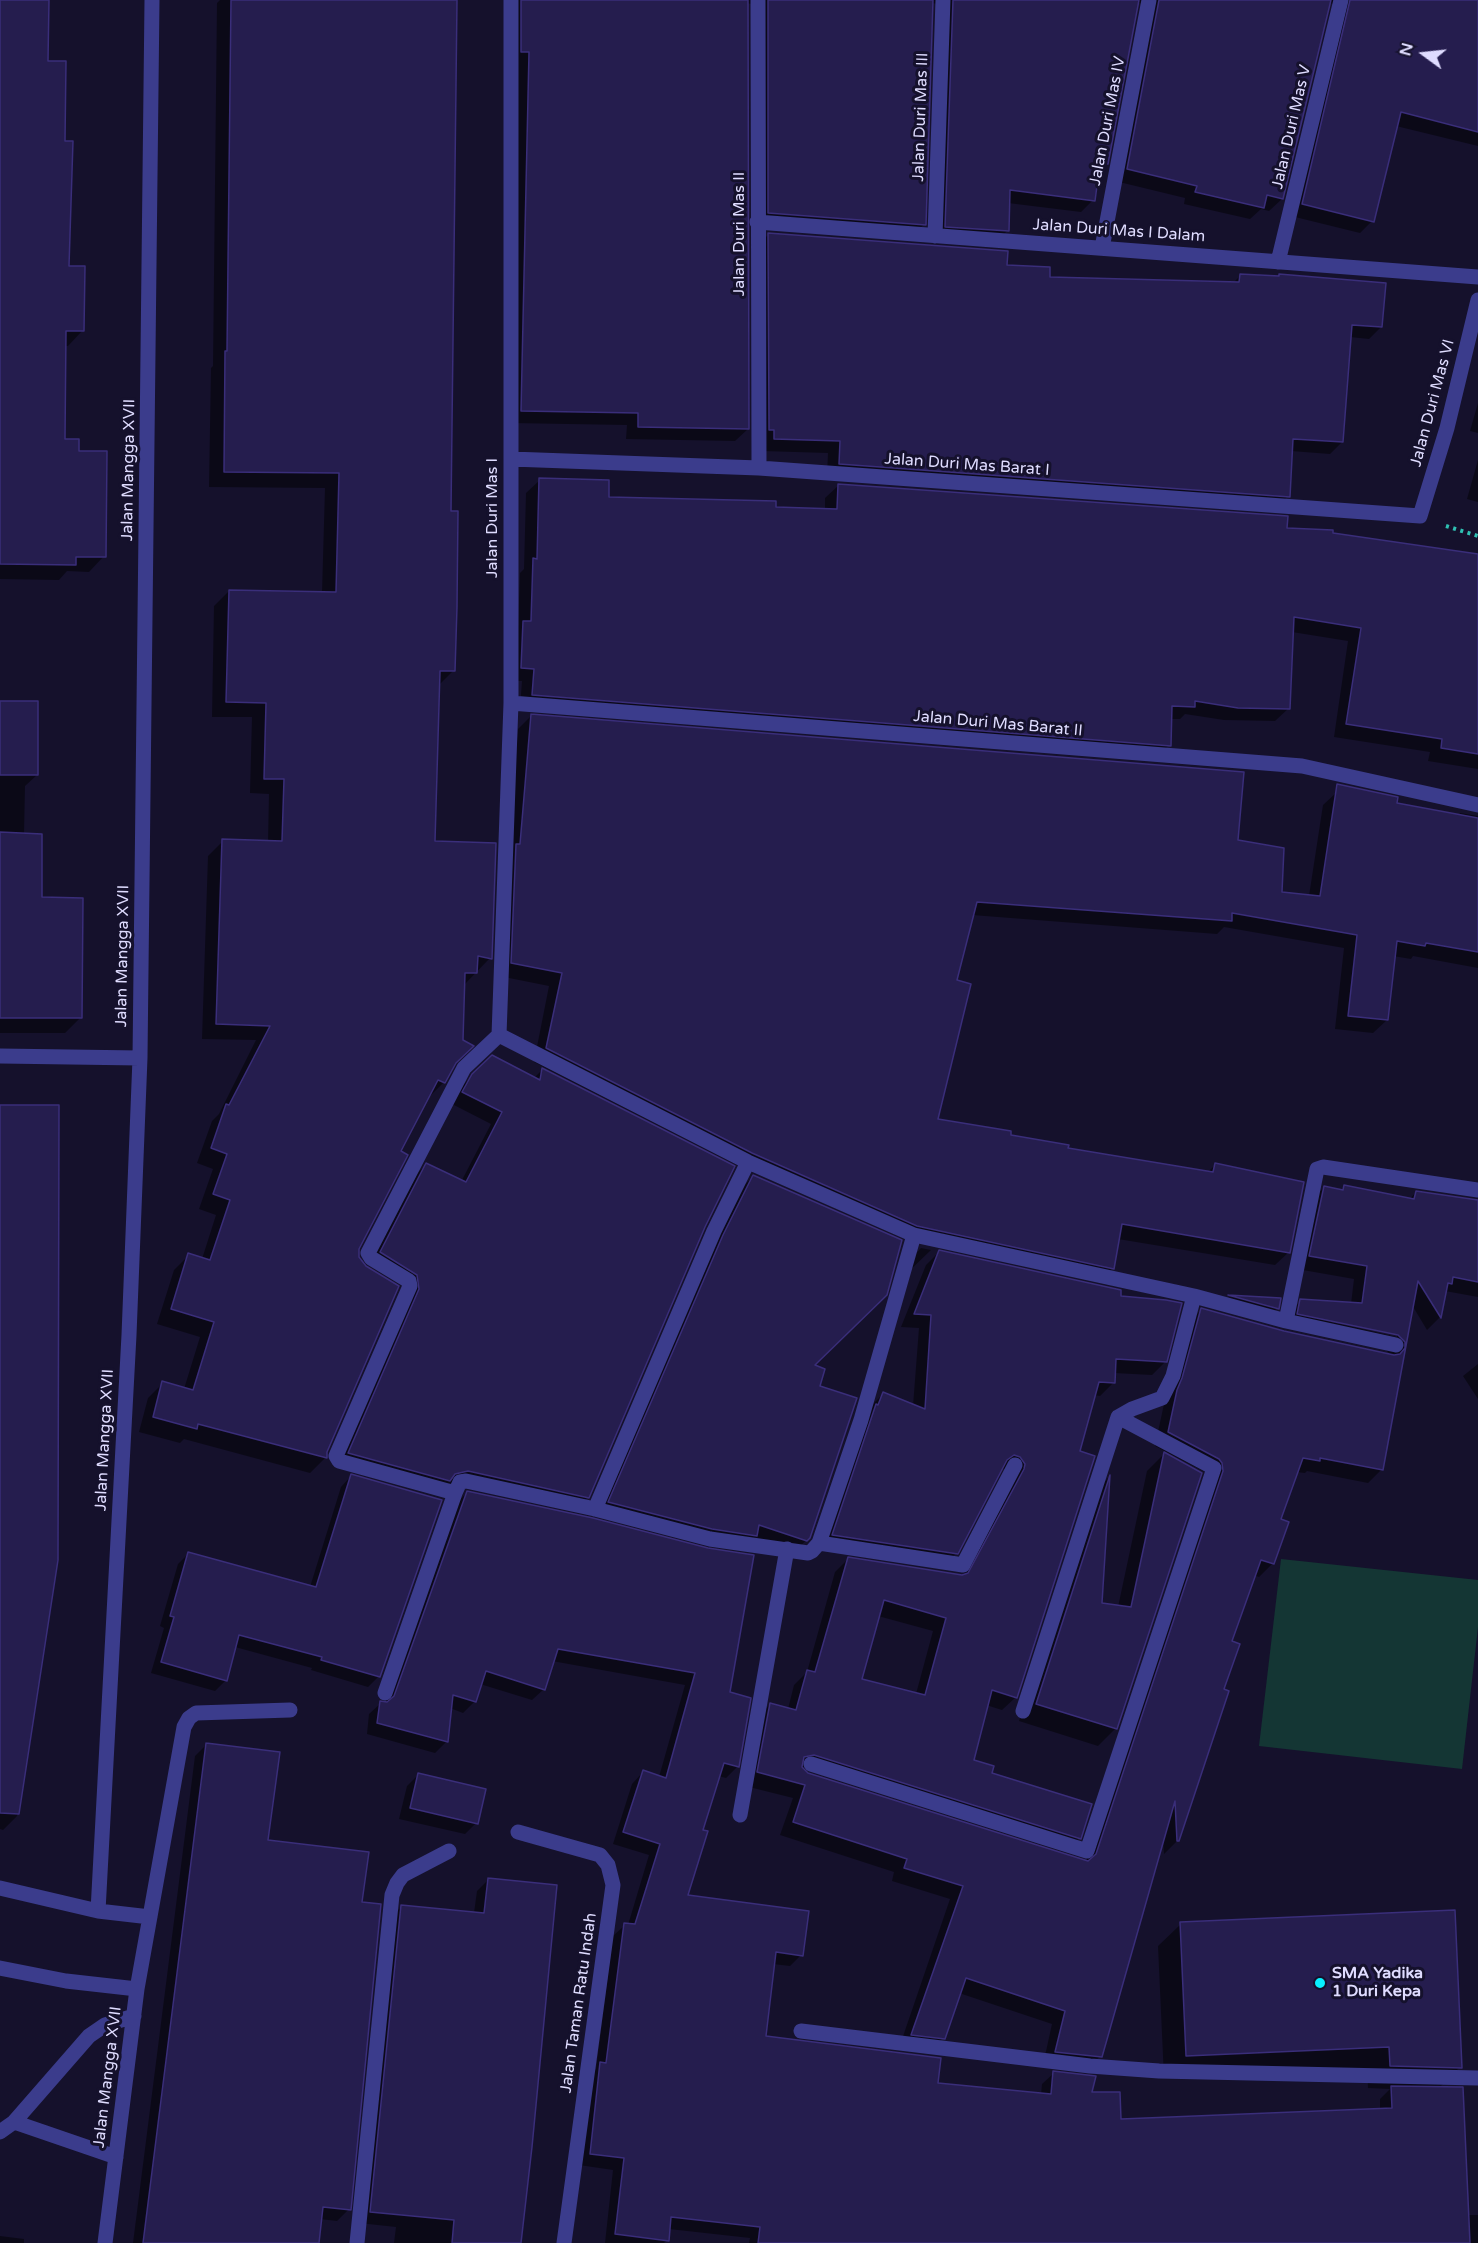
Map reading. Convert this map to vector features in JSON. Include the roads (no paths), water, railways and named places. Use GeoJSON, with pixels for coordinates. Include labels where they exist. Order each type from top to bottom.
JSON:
{"type":"FeatureCollection","features":[{"type":"Feature","properties":{"kind":"street","name":"Jalan Mangga XVII"},"geometry":{"type":"LineString","coordinates":[[98,1911],[129,1335],[140,1058],[152,0]]}},
{"type":"Feature","properties":{"kind":"street","name":"Jalan Duri Mas I"},"geometry":{"type":"LineString","coordinates":[[499,1035],[511,703],[511,0]]}},
{"type":"Feature","properties":{"kind":"street","name":"Jalan Duri Mas II"},"geometry":{"type":"LineString","coordinates":[[758,0],[759,468]]}},
{"type":"Feature","properties":{"kind":"street","name":"Jalan Duri Mas III"},"geometry":{"type":"LineString","coordinates":[[935,236],[943,0]]}},
{"type":"Feature","properties":{"kind":"street","name":"Jalan Duri Mas IV"},"geometry":{"type":"LineString","coordinates":[[1102,248],[1149,0]]}},
{"type":"Feature","properties":{"kind":"street","name":"Jalan Duri Mas V"},"geometry":{"type":"LineString","coordinates":[[1278,262],[1341,0]]}},
{"type":"Feature","properties":{"kind":"street","name":"Jalan Duri Mas I Dalam"},"geometry":{"type":"LineString","coordinates":[[758,222],[1478,277]]}},
{"type":"Feature","properties":{"kind":"street","name":"Jalan Duri Mas VI"},"geometry":{"type":"LineString","coordinates":[[1420,516],[1447,428],[1478,300]]}},
{"type":"Feature","properties":{"kind":"street","name":"Jalan Duri Mas Barat I"},"geometry":{"type":"LineString","coordinates":[[511,459],[759,468],[1420,516]]}},
{"type":"Feature","properties":{"kind":"street","name":"Jalan Duri Mas Barat II"},"geometry":{"type":"LineString","coordinates":[[511,703],[1302,766],[1478,805]]}},
{"type":"Feature","properties":{"kind":"street"},"geometry":{"type":"LineString","coordinates":[[455,1493],[339,1461],[336,1452],[410,1287],[409,1281],[370,1258],[369,1250],[464,1068],[499,1035],[748,1162],[914,1235],[1194,1296],[1286,1321],[1396,1345]]}},
{"type":"Feature","properties":{"kind":"street"},"geometry":{"type":"LineString","coordinates":[[0,1056],[140,1058]]}},
{"type":"Feature","properties":{"kind":"street"},"geometry":{"type":"LineString","coordinates":[[595,1509],[714,1231],[748,1162]]}},
{"type":"Feature","properties":{"kind":"street"},"geometry":{"type":"LineString","coordinates":[[1286,1321],[1317,1169],[1323,1167],[1478,1190]]}},
{"type":"Feature","properties":{"kind":"street"},"geometry":{"type":"LineString","coordinates":[[385,1693],[460,1482],[466,1481],[595,1509],[710,1539],[808,1553],[819,1543],[861,1420],[914,1235]]}},
{"type":"Feature","properties":{"kind":"street"},"geometry":{"type":"LineString","coordinates":[[1023,1711],[1118,1417],[1162,1398],[1173,1376],[1194,1296]]}},
{"type":"Feature","properties":{"kind":"street"},"geometry":{"type":"LineString","coordinates":[[811,1764],[1087,1851],[1214,1468],[1118,1417]]}},
{"type":"Feature","properties":{"kind":"street"},"geometry":{"type":"LineString","coordinates":[[819,1543],[963,1565],[1015,1466]]}},
{"type":"Feature","properties":{"kind":"street"},"geometry":{"type":"LineString","coordinates":[[740,1815],[787,1549]]}},
{"type":"Feature","properties":{"kind":"street","name":"Jalan Mangga XVII"},"geometry":{"type":"LineString","coordinates":[[105,2243],[137,1989],[184,1727],[189,1718],[196,1713],[290,1710]]}},
{"type":"Feature","properties":{"kind":"street","name":"Jalan Taman Ratu Indah"},"geometry":{"type":"LineString","coordinates":[[518,1832],[600,1855],[608,1865],[613,1885],[564,2243]]}},
{"type":"Feature","properties":{"kind":"street"},"geometry":{"type":"LineString","coordinates":[[357,2243],[392,1895],[403,1875],[449,1851]]}},
{"type":"Feature","properties":{"kind":"street"},"geometry":{"type":"LineString","coordinates":[[0,1888],[98,1911],[150,1917]]}},
{"type":"Feature","properties":{"kind":"street"},"geometry":{"type":"LineString","coordinates":[[0,1968],[66,1981],[137,1989]]}},
{"type":"Feature","properties":{"kind":"street"},"geometry":{"type":"LineString","coordinates":[[0,2133],[14,2122],[89,2036],[105,2025],[134,2016]]}},
{"type":"Feature","properties":{"kind":"street"},"geometry":{"type":"LineString","coordinates":[[801,2031],[1090,2066],[1159,2071],[1478,2078]]}},
{"type":"Feature","properties":{"kind":"street"},"geometry":{"type":"LineString","coordinates":[[14,2122],[116,2157]]}},
{"type":"Feature","properties":{"kind":"place","name":"SMA Yadika 1 Duri Kepa"},"geometry":{"type":"Point","coordinates":[1320,1983]}}]}
